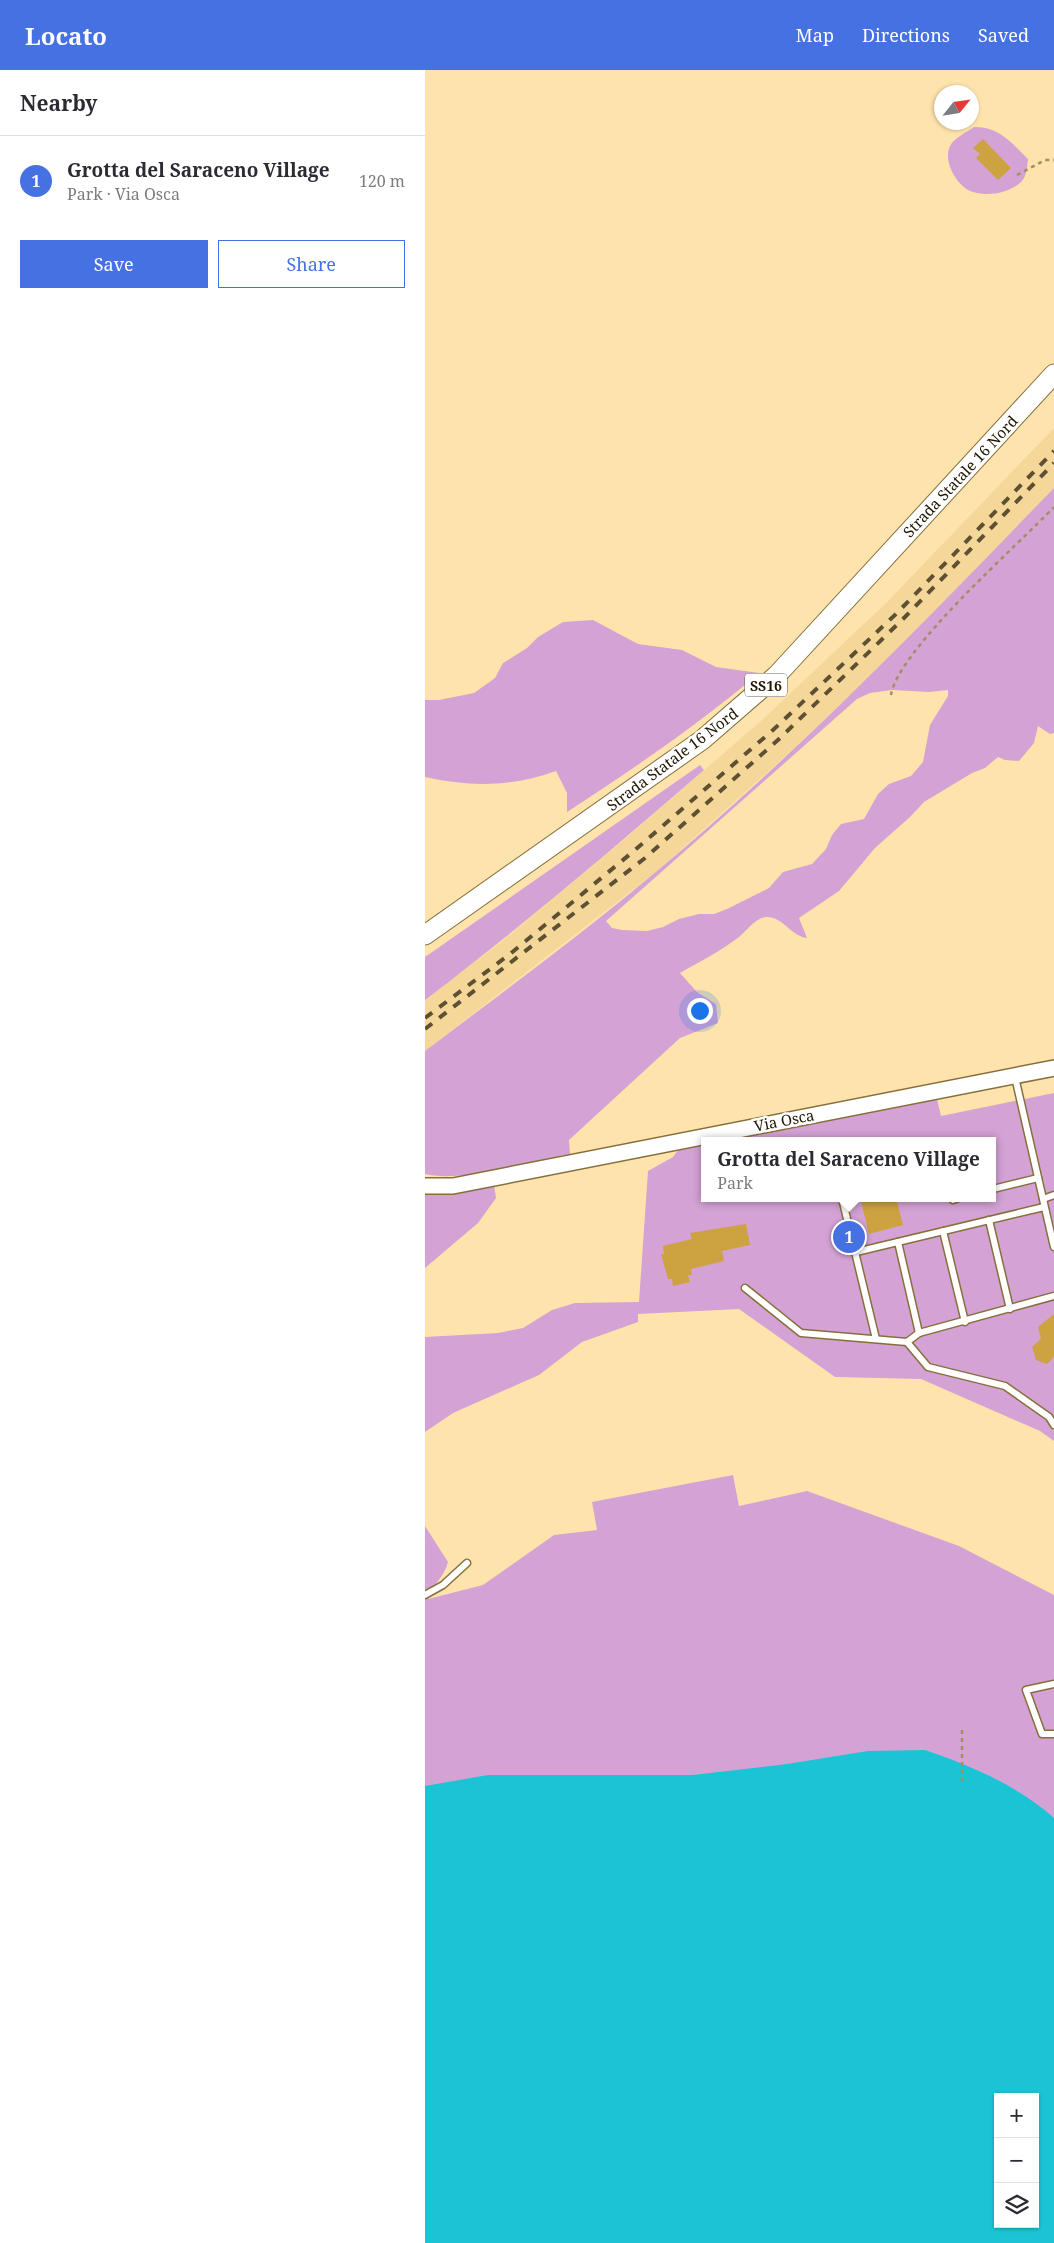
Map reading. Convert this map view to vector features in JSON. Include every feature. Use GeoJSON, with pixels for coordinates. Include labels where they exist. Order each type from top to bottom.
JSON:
{"type":"FeatureCollection","features":[{"type":"Feature","properties":{"kind":"main road","name":"Strada Statale 16 Nord"},"geometry":{"type":"LineString","coordinates":[[425,935],[701,740],[777,675],[1054,374]]}},
{"type":"Feature","properties":{"kind":"street","name":"Via Osca"},"geometry":{"type":"LineString","coordinates":[[703,1137],[1054,1068]]}},
{"type":"Feature","properties":{"kind":"street","name":"Via Osca"},"geometry":{"type":"LineString","coordinates":[[425,1186],[453,1186],[701,1137]]}},
{"type":"Feature","properties":{"kind":"lane"},"geometry":{"type":"LineString","coordinates":[[1015,1076],[1054,1247]]}},
{"type":"Feature","properties":{"kind":"lane"},"geometry":{"type":"LineString","coordinates":[[996,1189],[1038,1178]]}},
{"type":"Feature","properties":{"kind":"lane"},"geometry":{"type":"LineString","coordinates":[[1043,1199],[1054,1195]]}},
{"type":"Feature","properties":{"kind":"lane"},"geometry":{"type":"LineString","coordinates":[[843,1202],[876,1338]]}},
{"type":"Feature","properties":{"kind":"lane"},"geometry":{"type":"LineString","coordinates":[[856,1252],[1045,1207]]}},
{"type":"Feature","properties":{"kind":"lane"},"geometry":{"type":"LineString","coordinates":[[989,1220],[1011,1309]]}},
{"type":"Feature","properties":{"kind":"lane"},"geometry":{"type":"LineString","coordinates":[[943,1231],[965,1322]]}},
{"type":"Feature","properties":{"kind":"lane"},"geometry":{"type":"LineString","coordinates":[[898,1242],[919,1333]]}},
{"type":"Feature","properties":{"kind":"lane"},"geometry":{"type":"LineString","coordinates":[[745,1288],[801,1334],[876,1338],[907,1342],[928,1367],[1005,1386],[1049,1417],[1054,1425]]}},
{"type":"Feature","properties":{"kind":"lane"},"geometry":{"type":"LineString","coordinates":[[907,1342],[919,1333],[965,1322],[1054,1296]]}},
{"type":"Feature","properties":{"kind":"lane"},"geometry":{"type":"LineString","coordinates":[[425,1595],[443,1585],[467,1563]]}},
{"type":"Feature","properties":{"kind":"lane"},"geometry":{"type":"LineString","coordinates":[[1054,1684],[1026,1690],[1042,1734],[1054,1734]]}},
{"type":"Feature","properties":{"kind":"path"},"geometry":{"type":"LineString","coordinates":[[1017,175],[1045,160],[1054,160]]}},
{"type":"Feature","properties":{"kind":"path"},"geometry":{"type":"LineString","coordinates":[[891,695],[893,684],[908,659],[947,615],[1054,507]]}},
{"type":"Feature","properties":{"kind":"path"},"geometry":{"type":"LineString","coordinates":[[961,1782],[962,1729]]}},
{"type":"Feature","properties":{"kind":"shaded area"},"geometry":{"type":"Polygon","coordinates":[[[979,127],[983,127],[997,132],[1004,137],[1028,159],[1027,171],[1022,181],[1004,192],[981,194],[968,190],[959,182],[951,170],[948,158],[950,146],[969,130],[979,130],[979,127]]]}},
{"type":"Feature","properties":{"kind":"shaded area"},"geometry":{"type":"Polygon","coordinates":[[[1054,428],[1054,488],[916,632],[791,751],[657,871],[425,1051],[425,1000],[501,942],[626,838],[763,719],[886,603],[1054,428]]]}},
{"type":"Feature","properties":{"kind":"shaded area"},"geometry":{"type":"Polygon","coordinates":[[[1054,488],[1054,733],[1050,734],[1038,726],[1034,743],[1019,761],[1005,760],[998,757],[985,768],[972,773],[924,802],[875,848],[839,891],[799,918],[807,938],[801,937],[773,918],[759,919],[725,947],[680,973],[697,992],[716,1004],[718,1023],[680,1038],[569,1140],[570,1154],[517,1166],[458,1176],[425,1174],[425,1051],[600,917],[657,871],[761,780],[860,685],[1054,488]],[[892,690],[870,693],[857,699],[606,921],[612,928],[647,931],[663,927],[679,919],[699,914],[714,914],[769,888],[783,872],[812,864],[826,849],[832,835],[841,824],[864,819],[878,794],[889,784],[911,776],[923,762],[930,725],[948,696],[948,690],[929,692],[892,690]]]}},
{"type":"Feature","properties":{"kind":"shaded area"},"geometry":{"type":"Polygon","coordinates":[[[593,620],[638,644],[682,650],[716,667],[759,673],[713,711],[665,746],[567,812],[567,793],[556,771],[524,780],[491,784],[458,783],[425,777],[425,700],[439,700],[474,693],[495,678],[503,663],[527,648],[538,637],[563,622],[593,620]]]}},
{"type":"Feature","properties":{"kind":"shaded area"},"geometry":{"type":"Polygon","coordinates":[[[700,765],[704,770],[636,829],[425,1000],[425,957],[700,765]]]}},
{"type":"Feature","properties":{"kind":"shaded area"},"geometry":{"type":"Polygon","coordinates":[[[1054,1093],[1054,1441],[1040,1431],[921,1379],[835,1377],[739,1309],[638,1314],[638,1322],[582,1342],[539,1375],[453,1413],[425,1432],[425,1337],[498,1333],[523,1328],[552,1310],[575,1303],[639,1302],[648,1171],[673,1157],[678,1150],[701,1146],[701,1202],[996,1202],[996,1137],[746,1137],[937,1099],[941,1116],[1054,1093]]]}},
{"type":"Feature","properties":{"kind":"shaded area"},"geometry":{"type":"Polygon","coordinates":[[[494,1185],[496,1198],[478,1223],[425,1268],[425,1192],[494,1185]]]}},
{"type":"Feature","properties":{"kind":"shaded area"},"geometry":{"type":"Polygon","coordinates":[[[733,1475],[739,1506],[807,1491],[959,1546],[1054,1595],[1054,1820],[693,1775],[425,1794],[425,1526],[448,1562],[428,1599],[483,1585],[554,1535],[597,1530],[592,1502],[733,1475]]]}},
{"type":"Feature","properties":{"kind":"water"},"geometry":{"type":"Polygon","coordinates":[[[925,1750],[976,1770],[1009,1786],[1040,1806],[1054,1818],[1054,2243],[425,2243],[425,1786],[488,1775],[693,1775],[787,1764],[868,1751],[925,1750]]]}},
{"type":"Feature","properties":{"kind":"building"},"geometry":{"type":"Polygon","coordinates":[[[983,139],[1011,168],[998,180],[976,158],[980,154],[973,148],[983,139]]]}},
{"type":"Feature","properties":{"kind":"building"},"geometry":{"type":"Polygon","coordinates":[[[861,1202],[897,1202],[903,1225],[869,1234],[861,1202]]]}},
{"type":"Feature","properties":{"kind":"building"},"geometry":{"type":"Polygon","coordinates":[[[746,1224],[750,1245],[722,1251],[724,1261],[691,1269],[692,1275],[688,1275],[690,1282],[673,1286],[672,1279],[668,1279],[661,1254],[664,1254],[663,1246],[692,1239],[690,1233],[746,1224]]]}},
{"type":"Feature","properties":{"kind":"building"},"geometry":{"type":"Polygon","coordinates":[[[1054,1314],[1054,1357],[1047,1364],[1036,1360],[1032,1347],[1041,1339],[1038,1327],[1054,1314]]]}},
{"type":"Feature","properties":{"kind":"railway"},"geometry":{"type":"LineString","coordinates":[[425,1018],[510,954],[635,850],[773,730],[896,614],[1054,451]]}},
{"type":"Feature","properties":{"kind":"railway"},"geometry":{"type":"LineString","coordinates":[[425,1029],[645,858],[779,739],[903,619],[1054,463]]}},
{"type":"Feature","properties":{"kind":"place","name":"Grotta del Saraceno Village"},"geometry":{"type":"Point","coordinates":[849,1237]}}]}
